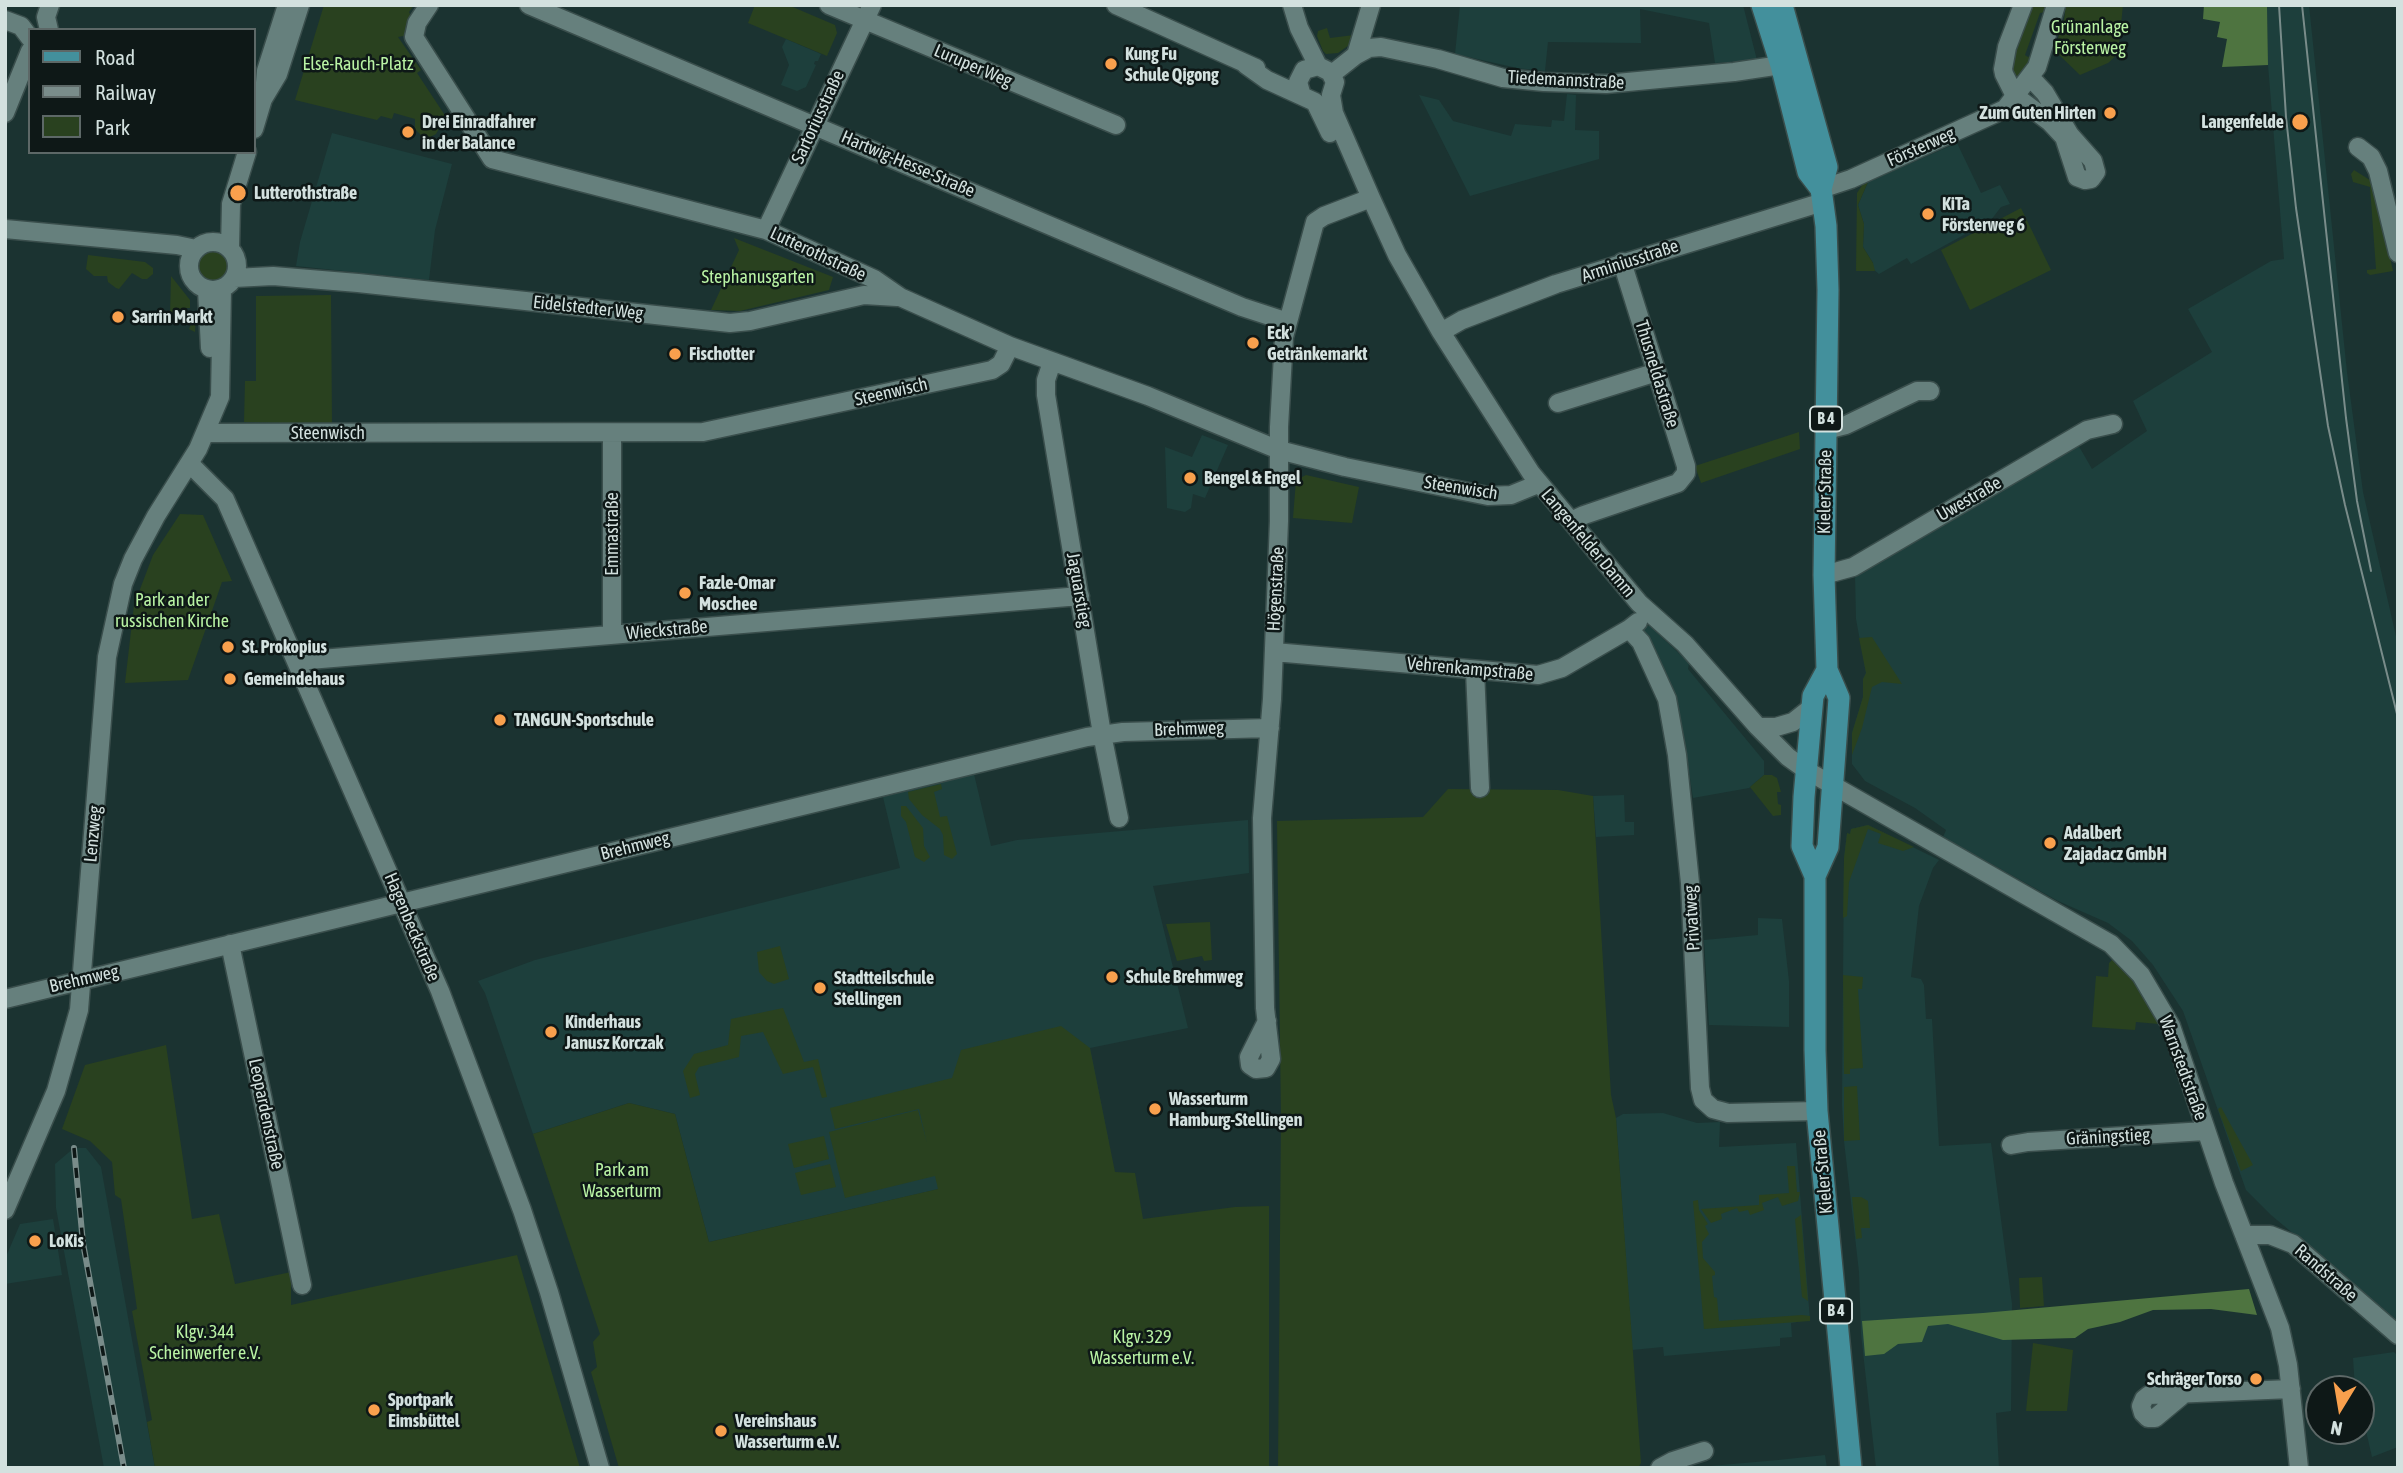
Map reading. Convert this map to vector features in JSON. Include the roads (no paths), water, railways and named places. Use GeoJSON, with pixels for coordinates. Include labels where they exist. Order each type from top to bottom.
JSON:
{"type":"FeatureCollection","features":[{"type":"Feature","properties":{"kind":"main road","name":"Kieler Straße"},"geometry":{"type":"LineString","coordinates":[[1762,5],[1781,65],[1808,172],[1822,196]]}},
{"type":"Feature","properties":{"kind":"main road","name":"Kieler Straße"},"geometry":{"type":"LineString","coordinates":[[1782,5],[1827,167],[1822,196],[1827,251],[1824,575],[1827,670],[1839,698],[1828,847],[1815,876]]}},
{"type":"Feature","properties":{"kind":"main road","name":"Kieler Straße"},"geometry":{"type":"LineString","coordinates":[[1827,670],[1813,696],[1802,846],[1815,876],[1817,1111],[1852,1468]]}},
{"type":"Feature","properties":{"kind":"street"},"geometry":{"type":"LineString","coordinates":[[49,28],[46,17],[50,5]]}},
{"type":"Feature","properties":{"kind":"street"},"geometry":{"type":"LineString","coordinates":[[256,116],[266,71],[286,5]]}},
{"type":"Feature","properties":{"kind":"street"},"geometry":{"type":"LineString","coordinates":[[259,97],[278,74],[300,5]]}},
{"type":"Feature","properties":{"kind":"street","name":"Lutterothstraße"},"geometry":{"type":"LineString","coordinates":[[429,5],[417,23],[414,37],[492,159],[766,230],[874,279],[900,298],[1010,346]]}},
{"type":"Feature","properties":{"kind":"street","name":"Hartwig-Hesse-Straße"},"geometry":{"type":"LineString","coordinates":[[529,5],[1242,307],[1288,322]]}},
{"type":"Feature","properties":{"kind":"street","name":"Luruper Weg"},"geometry":{"type":"LineString","coordinates":[[829,5],[868,13],[1116,125]]}},
{"type":"Feature","properties":{"kind":"street"},"geometry":{"type":"LineString","coordinates":[[1116,5],[1246,65],[1283,75],[1313,71],[1356,55],[1371,5]]}},
{"type":"Feature","properties":{"kind":"street","name":"Langenfelder Damm"},"geometry":{"type":"LineString","coordinates":[[1292,5],[1299,28],[1299,47],[1313,71],[1335,85],[1316,98]]}},
{"type":"Feature","properties":{"kind":"street"},"geometry":{"type":"LineString","coordinates":[[2023,5],[2007,47],[2003,69],[2009,85],[2015,96],[2050,122],[2064,137],[2077,177],[2085,180],[2094,176],[2096,167],[2093,161],[2070,135],[2046,93],[2030,77]]}},
{"type":"Feature","properties":{"kind":"street","name":"Försterweg"},"geometry":{"type":"LineString","coordinates":[[1822,196],[1851,179],[2005,109],[2030,77],[2041,57],[2056,5]]}},
{"type":"Feature","properties":{"kind":"street","name":"Sartoriusstraße"},"geometry":{"type":"LineString","coordinates":[[766,230],[868,13]]}},
{"type":"Feature","properties":{"kind":"street"},"geometry":{"type":"LineString","coordinates":[[5,20],[21,26],[28,35]]}},
{"type":"Feature","properties":{"kind":"street","name":"Tiedemannstraße"},"geometry":{"type":"LineString","coordinates":[[1356,55],[1369,48],[1389,48],[1503,78],[1606,84],[1781,65]]}},
{"type":"Feature","properties":{"kind":"street"},"geometry":{"type":"LineString","coordinates":[[5,113],[28,56]]}},
{"type":"Feature","properties":{"kind":"street"},"geometry":{"type":"LineString","coordinates":[[1246,65],[1267,80],[1316,98]]}},
{"type":"Feature","properties":{"kind":"street","name":"Langenfelder Damm"},"geometry":{"type":"LineString","coordinates":[[1313,71],[1298,85],[1316,98],[1366,200],[1441,332],[1538,484],[1617,579],[1648,612],[1685,644],[1758,727],[1788,757],[1832,786]]}},
{"type":"Feature","properties":{"kind":"street"},"geometry":{"type":"LineString","coordinates":[[2358,147],[2371,157],[2378,171],[2398,253]]}},
{"type":"Feature","properties":{"kind":"street"},"geometry":{"type":"LineString","coordinates":[[190,464],[220,397],[231,204],[246,154]]}},
{"type":"Feature","properties":{"kind":"street","name":"Arminiusstraße"},"geometry":{"type":"LineString","coordinates":[[1441,332],[1462,320],[1536,291],[1822,196]]}},
{"type":"Feature","properties":{"kind":"street","name":"Högenstraße"},"geometry":{"type":"LineString","coordinates":[[1267,1021],[1262,818],[1270,728],[1283,351],[1288,322],[1315,222],[1366,200]]}},
{"type":"Feature","properties":{"kind":"street"},"geometry":{"type":"LineString","coordinates":[[226,274],[196,284],[188,267],[191,255],[204,245],[231,204]]}},
{"type":"Feature","properties":{"kind":"street"},"geometry":{"type":"LineString","coordinates":[[5,229],[145,243],[219,243],[226,274]]}},
{"type":"Feature","properties":{"kind":"street"},"geometry":{"type":"LineString","coordinates":[[145,243],[173,256],[188,267]]}},
{"type":"Feature","properties":{"kind":"street","name":"Thusneldastraße"},"geometry":{"type":"LineString","coordinates":[[1571,521],[1584,514],[1678,484],[1684,477],[1686,466],[1622,262]]}},
{"type":"Feature","properties":{"kind":"street","name":"Eidelstedter Weg"},"geometry":{"type":"LineString","coordinates":[[226,274],[358,283],[730,323],[750,321],[864,295],[900,298]]}},
{"type":"Feature","properties":{"kind":"street","name":"Steenwisch"},"geometry":{"type":"LineString","coordinates":[[205,433],[703,432],[992,370],[1001,364],[1010,346],[1148,396],[1279,450],[1345,467],[1488,496],[1511,495],[1538,484]]}},
{"type":"Feature","properties":{"kind":"street","name":"Jaguarstieg"},"geometry":{"type":"LineString","coordinates":[[1052,362],[1046,380],[1046,395],[1102,734],[1119,818]]}},
{"type":"Feature","properties":{"kind":"street"},"geometry":{"type":"LineString","coordinates":[[1558,403],[1657,372]]}},
{"type":"Feature","properties":{"kind":"street"},"geometry":{"type":"LineString","coordinates":[[1826,430],[1846,425],[1917,391],[1930,390]]}},
{"type":"Feature","properties":{"kind":"street","name":"Uwestraße"},"geometry":{"type":"LineString","coordinates":[[1824,575],[1853,567],[2087,430],[2113,424]]}},
{"type":"Feature","properties":{"kind":"street","name":"Emmastraße"},"geometry":{"type":"LineString","coordinates":[[612,433],[612,635]]}},
{"type":"Feature","properties":{"kind":"street","name":"Hagenbeckstraße"},"geometry":{"type":"LineString","coordinates":[[190,464],[225,499],[440,991],[522,1210],[549,1292],[600,1468]]}},
{"type":"Feature","properties":{"kind":"street","name":"Lenzweg"},"geometry":{"type":"LineString","coordinates":[[5,1210],[56,1091],[79,1010],[105,683],[123,584],[156,516],[190,464]]}},
{"type":"Feature","properties":{"kind":"street","name":"Wieckstraße"},"geometry":{"type":"LineString","coordinates":[[297,661],[1080,596]]}},
{"type":"Feature","properties":{"kind":"street","name":"Vehrenkampstraße"},"geometry":{"type":"LineString","coordinates":[[1273,652],[1542,675],[1562,667],[1629,629],[1648,612]]}},
{"type":"Feature","properties":{"kind":"street","name":"Privatweg"},"geometry":{"type":"LineString","coordinates":[[1629,629],[1641,642],[1667,699],[1675,743],[1682,788],[1690,883],[1700,1088],[1703,1100],[1713,1109],[1728,1113],[1817,1111]]}},
{"type":"Feature","properties":{"kind":"street"},"geometry":{"type":"LineString","coordinates":[[1475,670],[1480,788]]}},
{"type":"Feature","properties":{"kind":"street"},"geometry":{"type":"LineString","coordinates":[[1758,727],[1776,727],[1793,722],[1812,706]]}},
{"type":"Feature","properties":{"kind":"street","name":"Brehmweg"},"geometry":{"type":"LineString","coordinates":[[5,999],[1102,734],[1270,728]]}},
{"type":"Feature","properties":{"kind":"street","name":"Warnstedtstraße"},"geometry":{"type":"LineString","coordinates":[[1832,786],[2116,948],[2141,975],[2171,1026],[2205,1131],[2280,1328],[2291,1389],[2299,1468]]}},
{"type":"Feature","properties":{"kind":"street","name":"Leopardenstraße"},"geometry":{"type":"LineString","coordinates":[[230,944],[302,1284]]}},
{"type":"Feature","properties":{"kind":"street","name":"Gräningstieg"},"geometry":{"type":"LineString","coordinates":[[2011,1145],[2205,1131]]}},
{"type":"Feature","properties":{"kind":"street","name":"Randstraße"},"geometry":{"type":"LineString","coordinates":[[2244,1235],[2270,1235],[2293,1244],[2398,1335]]}},
{"type":"Feature","properties":{"kind":"street"},"geometry":{"type":"LineString","coordinates":[[2185,1394],[2291,1389]]}},
{"type":"Feature","properties":{"kind":"street"},"geometry":{"type":"LineString","coordinates":[[1660,1468],[1704,1451]]}},
{"type":"Feature","properties":{"kind":"tram line"},"geometry":{"type":"LineString","coordinates":[[2279,5],[2286,117],[2296,208],[2328,426],[2398,718]]}},
{"type":"Feature","properties":{"kind":"tram line"},"geometry":{"type":"LineString","coordinates":[[2302,5],[2346,418],[2357,501],[2371,571]]}},
{"type":"Feature","properties":{"kind":"railway"},"geometry":{"type":"LineString","coordinates":[[74,1148],[83,1243],[124,1468]]}},
{"type":"Feature","properties":{"kind":"place","name":"Kung Fu Schule Qigong"},"geometry":{"type":"Point","coordinates":[1111,64]}},
{"type":"Feature","properties":{"kind":"place","name":"Zum Guten Hirten"},"geometry":{"type":"Point","coordinates":[2110,113]}},
{"type":"Feature","properties":{"kind":"place","name":"Langenfelde"},"geometry":{"type":"Point","coordinates":[2300,122]}},
{"type":"Feature","properties":{"kind":"place","name":"Drei Einradfahrer in der Balance"},"geometry":{"type":"Point","coordinates":[408,132]}},
{"type":"Feature","properties":{"kind":"place","name":"Lutterothstraße"},"geometry":{"type":"Point","coordinates":[238,193]}},
{"type":"Feature","properties":{"kind":"place","name":"KiTa Försterweg 6"},"geometry":{"type":"Point","coordinates":[1928,214]}},
{"type":"Feature","properties":{"kind":"place","name":"Sarrin Markt"},"geometry":{"type":"Point","coordinates":[118,317]}},
{"type":"Feature","properties":{"kind":"place","name":"Eck' Getränkemarkt"},"geometry":{"type":"Point","coordinates":[1253,343]}},
{"type":"Feature","properties":{"kind":"place","name":"Fischotter"},"geometry":{"type":"Point","coordinates":[675,354]}},
{"type":"Feature","properties":{"kind":"place","name":"Bengel & Engel"},"geometry":{"type":"Point","coordinates":[1190,478]}},
{"type":"Feature","properties":{"kind":"place","name":"Fazle-Omar Moschee"},"geometry":{"type":"Point","coordinates":[685,593]}},
{"type":"Feature","properties":{"kind":"place","name":"St. Prokopius"},"geometry":{"type":"Point","coordinates":[228,647]}},
{"type":"Feature","properties":{"kind":"place","name":"Gemeindehaus"},"geometry":{"type":"Point","coordinates":[230,679]}},
{"type":"Feature","properties":{"kind":"place","name":"TANGUN-Sportschule"},"geometry":{"type":"Point","coordinates":[500,720]}},
{"type":"Feature","properties":{"kind":"place","name":"Adalbert Zajadacz GmbH"},"geometry":{"type":"Point","coordinates":[2050,843]}},
{"type":"Feature","properties":{"kind":"place","name":"Schule Brehmweg"},"geometry":{"type":"Point","coordinates":[1112,977]}},
{"type":"Feature","properties":{"kind":"place","name":"Stadtteilschule Stellingen"},"geometry":{"type":"Point","coordinates":[820,988]}},
{"type":"Feature","properties":{"kind":"place","name":"Kinderhaus Janusz Korczak"},"geometry":{"type":"Point","coordinates":[551,1032]}},
{"type":"Feature","properties":{"kind":"place","name":"Wasserturm Hamburg-Stellingen"},"geometry":{"type":"Point","coordinates":[1155,1109]}},
{"type":"Feature","properties":{"kind":"place","name":"LoKis"},"geometry":{"type":"Point","coordinates":[35,1241]}},
{"type":"Feature","properties":{"kind":"place","name":"Schräger Torso"},"geometry":{"type":"Point","coordinates":[2256,1379]}},
{"type":"Feature","properties":{"kind":"place","name":"Sportpark Eimsbüttel"},"geometry":{"type":"Point","coordinates":[374,1410]}},
{"type":"Feature","properties":{"kind":"place","name":"Vereinshaus Wasserturm e.V."},"geometry":{"type":"Point","coordinates":[721,1431]}},
{"type":"Feature","properties":{"kind":"park label","name":"Grünanlage Försterweg"},"geometry":{"type":"Point","coordinates":[2090,37]}},
{"type":"Feature","properties":{"kind":"park label","name":"Else-Rauch-Platz"},"geometry":{"type":"Point","coordinates":[358,64]}},
{"type":"Feature","properties":{"kind":"park label","name":"Stephanusgarten"},"geometry":{"type":"Point","coordinates":[758,277]}},
{"type":"Feature","properties":{"kind":"park label","name":"Park an der russischen Kirche"},"geometry":{"type":"Point","coordinates":[172,610]}},
{"type":"Feature","properties":{"kind":"park label","name":"Park am Wasserturm"},"geometry":{"type":"Point","coordinates":[622,1180]}},
{"type":"Feature","properties":{"kind":"park label","name":"Klgv. 344 Scheinwerfer e.V."},"geometry":{"type":"Point","coordinates":[205,1342]}},
{"type":"Feature","properties":{"kind":"park label","name":"Klgv. 329 Wasserturm e.V."},"geometry":{"type":"Point","coordinates":[1142,1347]}}]}
